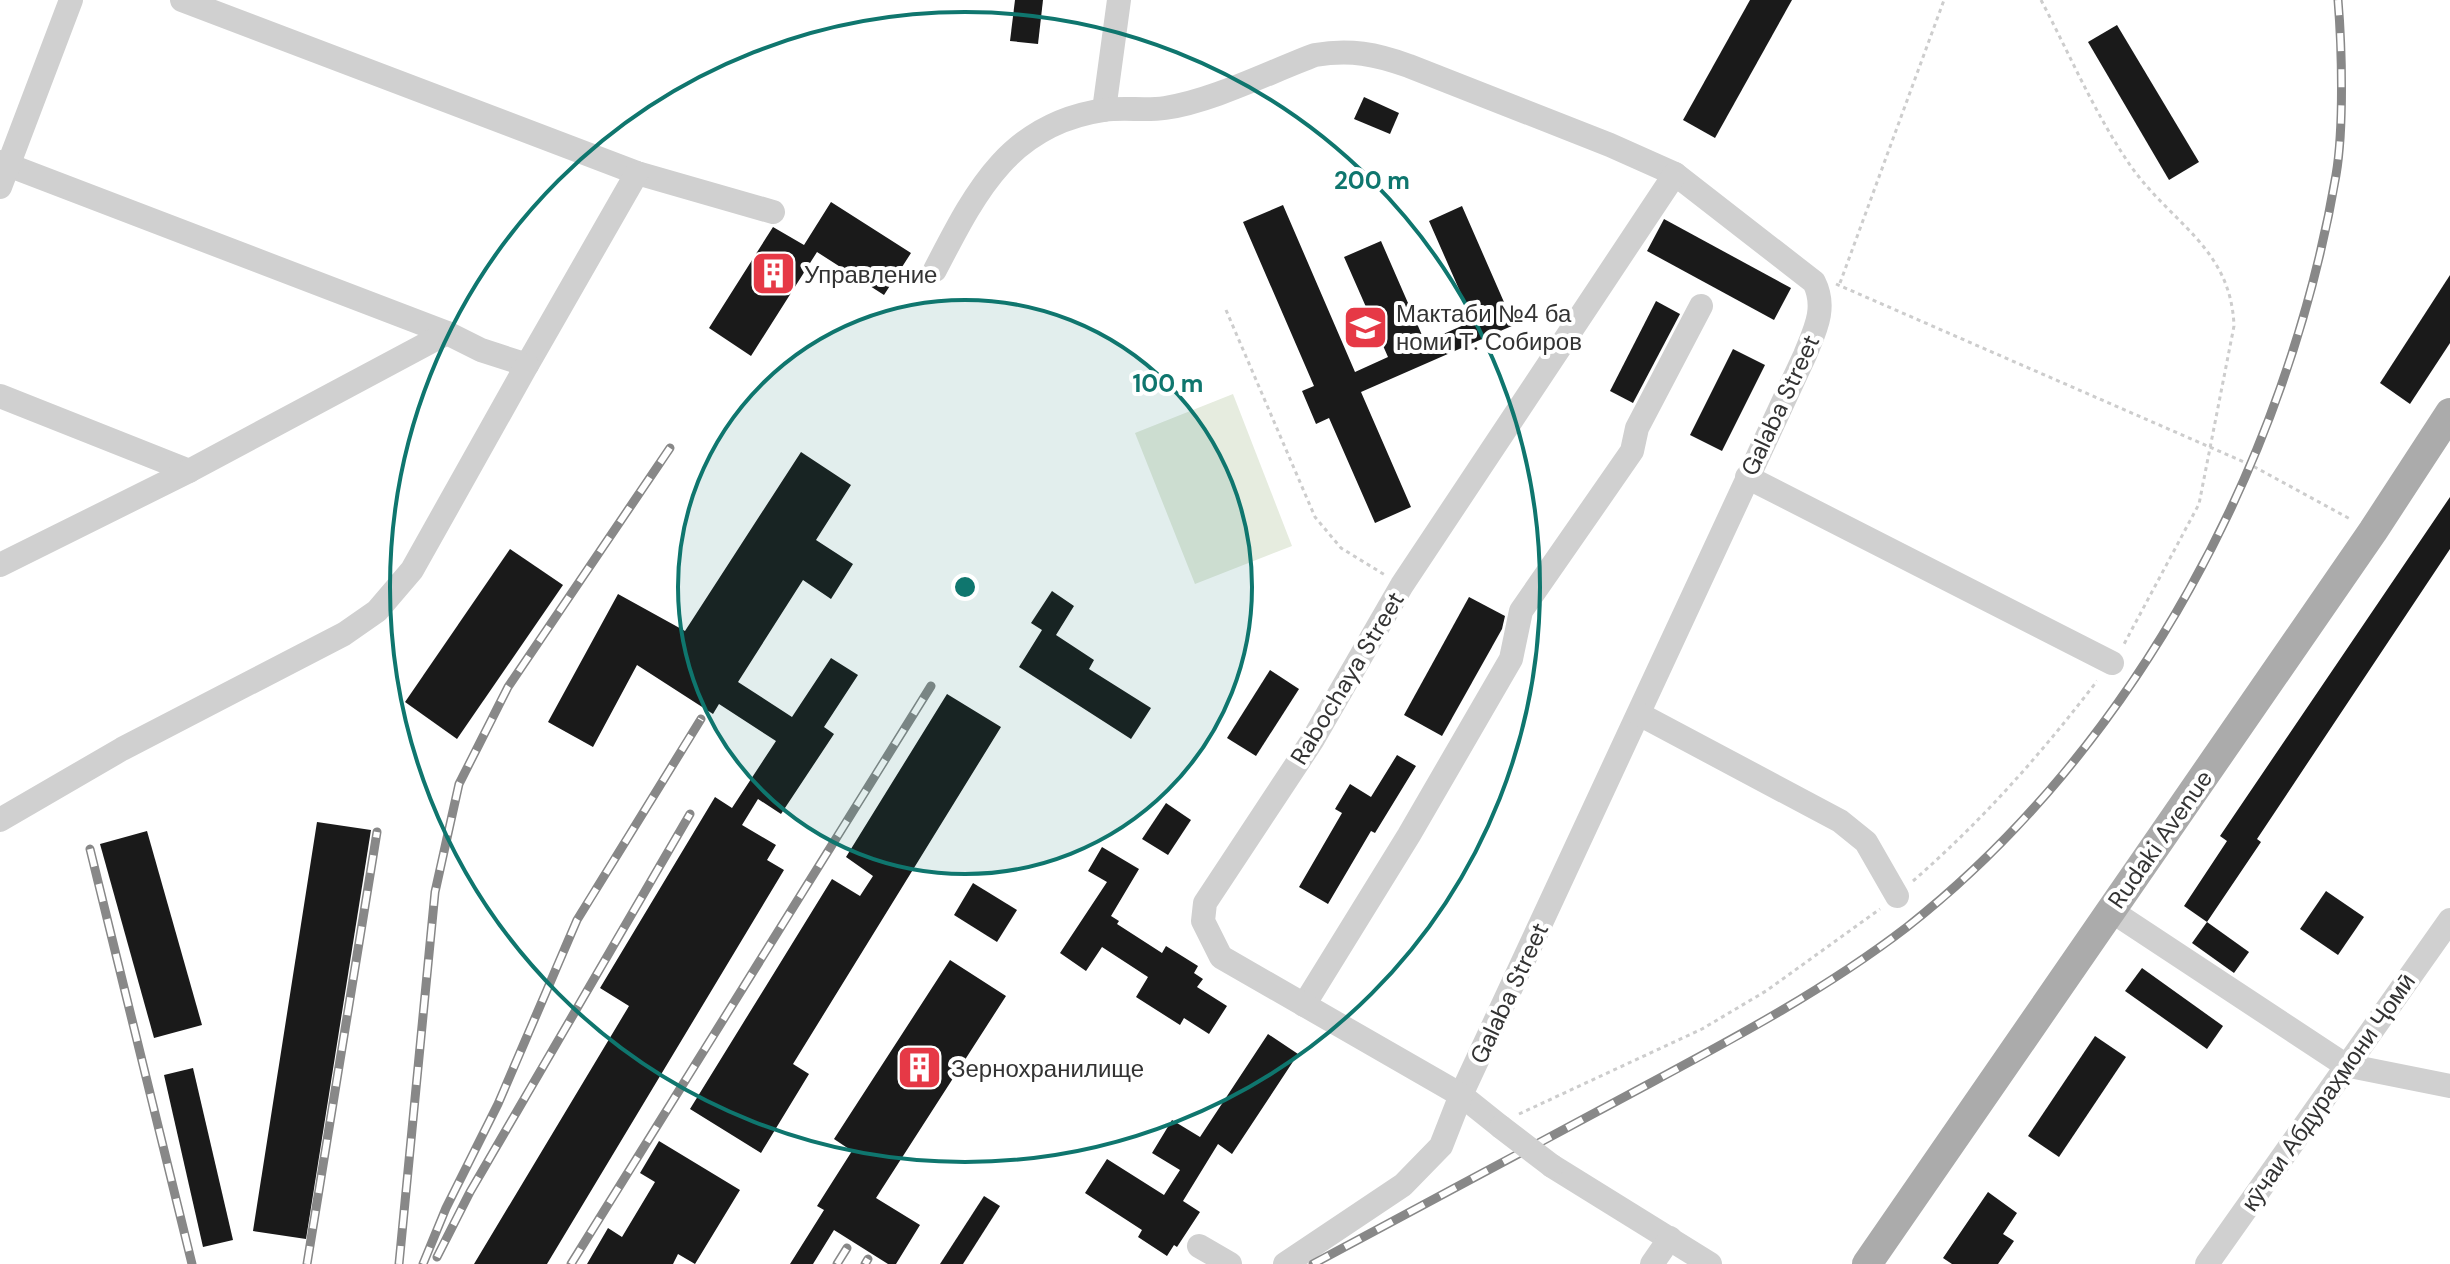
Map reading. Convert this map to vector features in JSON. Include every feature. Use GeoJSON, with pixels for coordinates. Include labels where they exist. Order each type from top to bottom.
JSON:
{"type":"FeatureCollection","features":[{"type":"Feature","properties":{"kind":"main road","name":"Rudaki Avenue"},"geometry":{"type":"LineString","coordinates":[[1867,1264],[2373,531],[2450,413]]}},
{"type":"Feature","properties":{"kind":"street"},"geometry":{"type":"LineString","coordinates":[[71,0],[3,171],[527,365]]}},
{"type":"Feature","properties":{"kind":"street"},"geometry":{"type":"LineString","coordinates":[[182,0],[637,173],[773,212]]}},
{"type":"Feature","properties":{"kind":"street"},"geometry":{"type":"LineString","coordinates":[[1104,110],[1119,0]]}},
{"type":"Feature","properties":{"kind":"street"},"geometry":{"type":"LineString","coordinates":[[935,270],[975,192],[1002,159],[1036,133],[1104,110],[1167,108],[1315,55],[1340,51],[1376,54],[1610,145],[1675,174],[1830,287]]}},
{"type":"Feature","properties":{"kind":"street"},"geometry":{"type":"LineString","coordinates":[[0,820],[122,749],[344,634],[377,611],[412,570],[637,173]]}},
{"type":"Feature","properties":{"kind":"street","name":"Rabochaya Street"},"geometry":{"type":"LineString","coordinates":[[1461,1095],[1221,957],[1203,921],[1205,903],[1312,741],[1402,585],[1675,174]]}},
{"type":"Feature","properties":{"kind":"street","name":"Galaba Street"},"geometry":{"type":"LineString","coordinates":[[1285,1264],[1403,1185],[1441,1146],[1461,1095],[1805,355],[1830,287]]}},
{"type":"Feature","properties":{"kind":"street"},"geometry":{"type":"LineString","coordinates":[[1304,1005],[1409,835],[1511,659],[1521,611],[1632,451],[1637,428],[1701,306]]}},
{"type":"Feature","properties":{"kind":"street"},"geometry":{"type":"LineString","coordinates":[[0,565],[189,471],[447,333]]}},
{"type":"Feature","properties":{"kind":"street"},"geometry":{"type":"LineString","coordinates":[[0,396],[189,471]]}},
{"type":"Feature","properties":{"kind":"street"},"geometry":{"type":"LineString","coordinates":[[1747,477],[2112,663]]}},
{"type":"Feature","properties":{"kind":"street"},"geometry":{"type":"LineString","coordinates":[[1639,714],[1840,821],[1866,842],[1897,896]]}},
{"type":"Feature","properties":{"kind":"street"},"geometry":{"type":"LineString","coordinates":[[2110,910],[2345,1065],[2450,1086]]}},
{"type":"Feature","properties":{"kind":"street","name":"кӯчаи Абдураҳмони Ҷомӣ"},"geometry":{"type":"LineString","coordinates":[[2207,1264],[2450,920]]}},
{"type":"Feature","properties":{"kind":"street"},"geometry":{"type":"LineString","coordinates":[[1461,1095],[1552,1166],[1710,1264]]}},
{"type":"Feature","properties":{"kind":"street"},"geometry":{"type":"LineString","coordinates":[[1652,1264],[1670,1238]]}},
{"type":"Feature","properties":{"kind":"street"},"geometry":{"type":"LineString","coordinates":[[1199,1246],[1230,1264]]}},
{"type":"Feature","properties":{"kind":"path"},"geometry":{"type":"LineString","coordinates":[[1944,0],[1830,287],[2210,446],[2373,531]]}},
{"type":"Feature","properties":{"kind":"path"},"geometry":{"type":"LineString","coordinates":[[1499,1126],[1702,1029],[1766,991],[1897,896],[1976,826],[2043,751],[2112,663],[2199,504],[2234,326],[2233,296],[2201,242],[2152,195],[2126,160],[2041,0]]}},
{"type":"Feature","properties":{"kind":"path"},"geometry":{"type":"LineString","coordinates":[[1226,310],[1315,517],[1341,548],[1379,572]]}},
{"type":"Feature","properties":{"kind":"shaded area"},"geometry":{"type":"Polygon","coordinates":[[[1233,394],[1292,546],[1195,584],[1135,433],[1233,394]]]}},
{"type":"Feature","properties":{"kind":"building"},"geometry":{"type":"Polygon","coordinates":[[[1015,0],[1043,0],[1038,44],[1010,41],[1015,0]]]}},
{"type":"Feature","properties":{"kind":"building"},"geometry":{"type":"Polygon","coordinates":[[[1750,0],[1792,0],[1715,138],[1683,120],[1750,0]]]}},
{"type":"Feature","properties":{"kind":"building"},"geometry":{"type":"Polygon","coordinates":[[[2117,25],[2199,162],[2169,180],[2088,42],[2117,25]]]}},
{"type":"Feature","properties":{"kind":"building"},"geometry":{"type":"Polygon","coordinates":[[[1364,97],[1399,113],[1390,134],[1354,119],[1364,97]]]}},
{"type":"Feature","properties":{"kind":"building","name":"Управление"},"geometry":{"type":"Polygon","coordinates":[[[831,202],[911,253],[884,295],[817,252],[751,356],[709,328],[773,227],[804,245],[831,202]]]}},
{"type":"Feature","properties":{"kind":"building"},"geometry":{"type":"Polygon","coordinates":[[[1283,205],[1355,372],[1388,357],[1344,257],[1381,241],[1425,342],[1473,321],[1429,221],[1462,206],[1514,325],[1361,392],[1411,507],[1375,523],[1329,418],[1316,424],[1302,391],[1314,386],[1243,222],[1283,205]]]}},
{"type":"Feature","properties":{"kind":"building"},"geometry":{"type":"Polygon","coordinates":[[[1664,219],[1791,288],[1774,320],[1647,251],[1664,219]]]}},
{"type":"Feature","properties":{"kind":"building"},"geometry":{"type":"Polygon","coordinates":[[[2450,275],[2450,343],[2410,404],[2380,383],[2450,275]]]}},
{"type":"Feature","properties":{"kind":"building"},"geometry":{"type":"Polygon","coordinates":[[[1656,301],[1680,314],[1633,403],[1610,391],[1656,301]]]}},
{"type":"Feature","properties":{"kind":"building"},"geometry":{"type":"Polygon","coordinates":[[[1733,349],[1765,365],[1722,451],[1690,435],[1733,349]]]}},
{"type":"Feature","properties":{"kind":"building"},"geometry":{"type":"Polygon","coordinates":[[[801,452],[851,485],[816,540],[853,564],[831,599],[803,580],[738,682],[792,717],[831,658],[858,675],[824,727],[834,734],[781,814],[758,799],[742,825],[776,845],[767,860],[784,870],[547,1264],[474,1264],[629,1006],[600,988],[715,797],[732,808],[776,741],[719,704],[713,714],[637,665],[593,747],[548,722],[618,594],[685,631],[801,452]]]}},
{"type":"Feature","properties":{"kind":"building"},"geometry":{"type":"Polygon","coordinates":[[[2450,497],[2450,549],[2257,839],[2261,842],[2207,922],[2184,906],[2227,841],[2220,836],[2450,497]]]}},
{"type":"Feature","properties":{"kind":"building"},"geometry":{"type":"Polygon","coordinates":[[[510,549],[563,585],[457,739],[405,702],[510,549]]]}},
{"type":"Feature","properties":{"kind":"building"},"geometry":{"type":"Polygon","coordinates":[[[1052,591],[1074,606],[1056,635],[1094,660],[1089,669],[1151,708],[1131,739],[1019,667],[1042,630],[1031,623],[1052,591]]]}},
{"type":"Feature","properties":{"kind":"building"},"geometry":{"type":"Polygon","coordinates":[[[1469,597],[1505,616],[1502,629],[1442,736],[1404,715],[1469,597]]]}},
{"type":"Feature","properties":{"kind":"building"},"geometry":{"type":"Polygon","coordinates":[[[1270,670],[1299,689],[1256,756],[1227,738],[1270,670]]]}},
{"type":"Feature","properties":{"kind":"building"},"geometry":{"type":"Polygon","coordinates":[[[947,694],[1001,727],[793,1064],[809,1074],[761,1153],[690,1109],[832,879],[860,896],[873,876],[846,857],[947,694]]]}},
{"type":"Feature","properties":{"kind":"building"},"geometry":{"type":"Polygon","coordinates":[[[1397,755],[1416,766],[1375,833],[1371,831],[1328,904],[1299,887],[1342,813],[1335,809],[1350,784],[1371,797],[1397,755]]]}},
{"type":"Feature","properties":{"kind":"building"},"geometry":{"type":"Polygon","coordinates":[[[1166,803],[1191,820],[1168,855],[1142,839],[1166,803]]]}},
{"type":"Feature","properties":{"kind":"building"},"geometry":{"type":"Polygon","coordinates":[[[317,822],[371,830],[306,1239],[253,1231],[317,822]]]}},
{"type":"Feature","properties":{"kind":"building"},"geometry":{"type":"Polygon","coordinates":[[[147,831],[202,1025],[154,1038],[100,844],[147,831]]]}},
{"type":"Feature","properties":{"kind":"building"},"geometry":{"type":"Polygon","coordinates":[[[1102,847],[1139,869],[1111,916],[1119,921],[1117,924],[1162,953],[1166,946],[1198,966],[1194,973],[1203,979],[1197,987],[1227,1006],[1209,1034],[1184,1018],[1180,1025],[1136,997],[1148,977],[1102,947],[1086,971],[1060,953],[1107,882],[1088,871],[1102,847]]]}},
{"type":"Feature","properties":{"kind":"building"},"geometry":{"type":"Polygon","coordinates":[[[973,883],[1017,910],[997,942],[954,915],[973,883]]]}},
{"type":"Feature","properties":{"kind":"building"},"geometry":{"type":"Polygon","coordinates":[[[2326,891],[2364,917],[2338,955],[2300,929],[2326,891]]]}},
{"type":"Feature","properties":{"kind":"building"},"geometry":{"type":"Polygon","coordinates":[[[2207,922],[2249,952],[2234,973],[2192,943],[2207,922]]]}},
{"type":"Feature","properties":{"kind":"building","name":"Зернохранилище"},"geometry":{"type":"Polygon","coordinates":[[[950,960],[1006,996],[876,1198],[920,1225],[896,1264],[888,1264],[834,1230],[813,1264],[790,1264],[824,1210],[817,1206],[852,1151],[834,1139],[950,960]]]}},
{"type":"Feature","properties":{"kind":"building"},"geometry":{"type":"Polygon","coordinates":[[[2142,968],[2223,1026],[2207,1049],[2125,991],[2142,968]]]}},
{"type":"Feature","properties":{"kind":"building"},"geometry":{"type":"Polygon","coordinates":[[[1268,1034],[1298,1054],[1232,1154],[1218,1144],[1183,1201],[1200,1212],[1177,1247],[1174,1245],[1167,1256],[1138,1237],[1142,1230],[1085,1193],[1107,1159],[1164,1195],[1180,1170],[1152,1153],[1172,1120],[1200,1137],[1268,1034]]]}},
{"type":"Feature","properties":{"kind":"building"},"geometry":{"type":"Polygon","coordinates":[[[2095,1036],[2126,1057],[2059,1157],[2028,1136],[2095,1036]]]}},
{"type":"Feature","properties":{"kind":"building"},"geometry":{"type":"Polygon","coordinates":[[[193,1068],[233,1240],[203,1247],[164,1075],[193,1068]]]}},
{"type":"Feature","properties":{"kind":"building"},"geometry":{"type":"Polygon","coordinates":[[[659,1141],[740,1190],[695,1264],[678,1254],[673,1264],[587,1264],[608,1228],[622,1237],[655,1182],[640,1173],[659,1141]]]}},
{"type":"Feature","properties":{"kind":"building"},"geometry":{"type":"Polygon","coordinates":[[[1988,1192],[2017,1213],[2003,1234],[2014,1241],[1998,1264],[1952,1264],[1943,1258],[1988,1192]]]}},
{"type":"Feature","properties":{"kind":"building"},"geometry":{"type":"Polygon","coordinates":[[[984,1196],[1000,1206],[963,1264],[940,1264],[984,1196]]]}},
{"type":"Feature","properties":{"kind":"railway"},"geometry":{"type":"LineString","coordinates":[[1313,1264],[1701,1056],[1841,974],[1907,927],[1989,855],[2063,774],[2130,685],[2189,590],[2239,490],[2281,387],[2313,281],[2336,175],[2342,88],[2338,0]]}},
{"type":"Feature","properties":{"kind":"railway"},"geometry":{"type":"LineString","coordinates":[[399,1264],[435,892],[459,784],[508,687],[670,448]]}},
{"type":"Feature","properties":{"kind":"railway"},"geometry":{"type":"LineString","coordinates":[[571,1264],[931,686]]}},
{"type":"Feature","properties":{"kind":"railway"},"geometry":{"type":"LineString","coordinates":[[423,1264],[446,1208],[498,1104],[577,920],[701,719]]}},
{"type":"Feature","properties":{"kind":"railway"},"geometry":{"type":"LineString","coordinates":[[437,1257],[470,1192],[690,814]]}},
{"type":"Feature","properties":{"kind":"railway"},"geometry":{"type":"LineString","coordinates":[[307,1264],[377,832]]}},
{"type":"Feature","properties":{"kind":"railway"},"geometry":{"type":"LineString","coordinates":[[90,849],[192,1264]]}},
{"type":"Feature","properties":{"kind":"railway"},"geometry":{"type":"LineString","coordinates":[[837,1264],[847,1248]]}},
{"type":"Feature","properties":{"kind":"railway"},"geometry":{"type":"LineString","coordinates":[[865,1264],[868,1259]]}},
{"type":"Feature","properties":{"kind":"place","name":"Управление"},"geometry":{"type":"Point","coordinates":[773,274]}},
{"type":"Feature","properties":{"kind":"place","name":"Мактаби №4 ба номи Т. Собиров"},"geometry":{"type":"Point","coordinates":[1365,327]}},
{"type":"Feature","properties":{"kind":"place","name":"Зернохранилище"},"geometry":{"type":"Point","coordinates":[920,1068]}}]}
